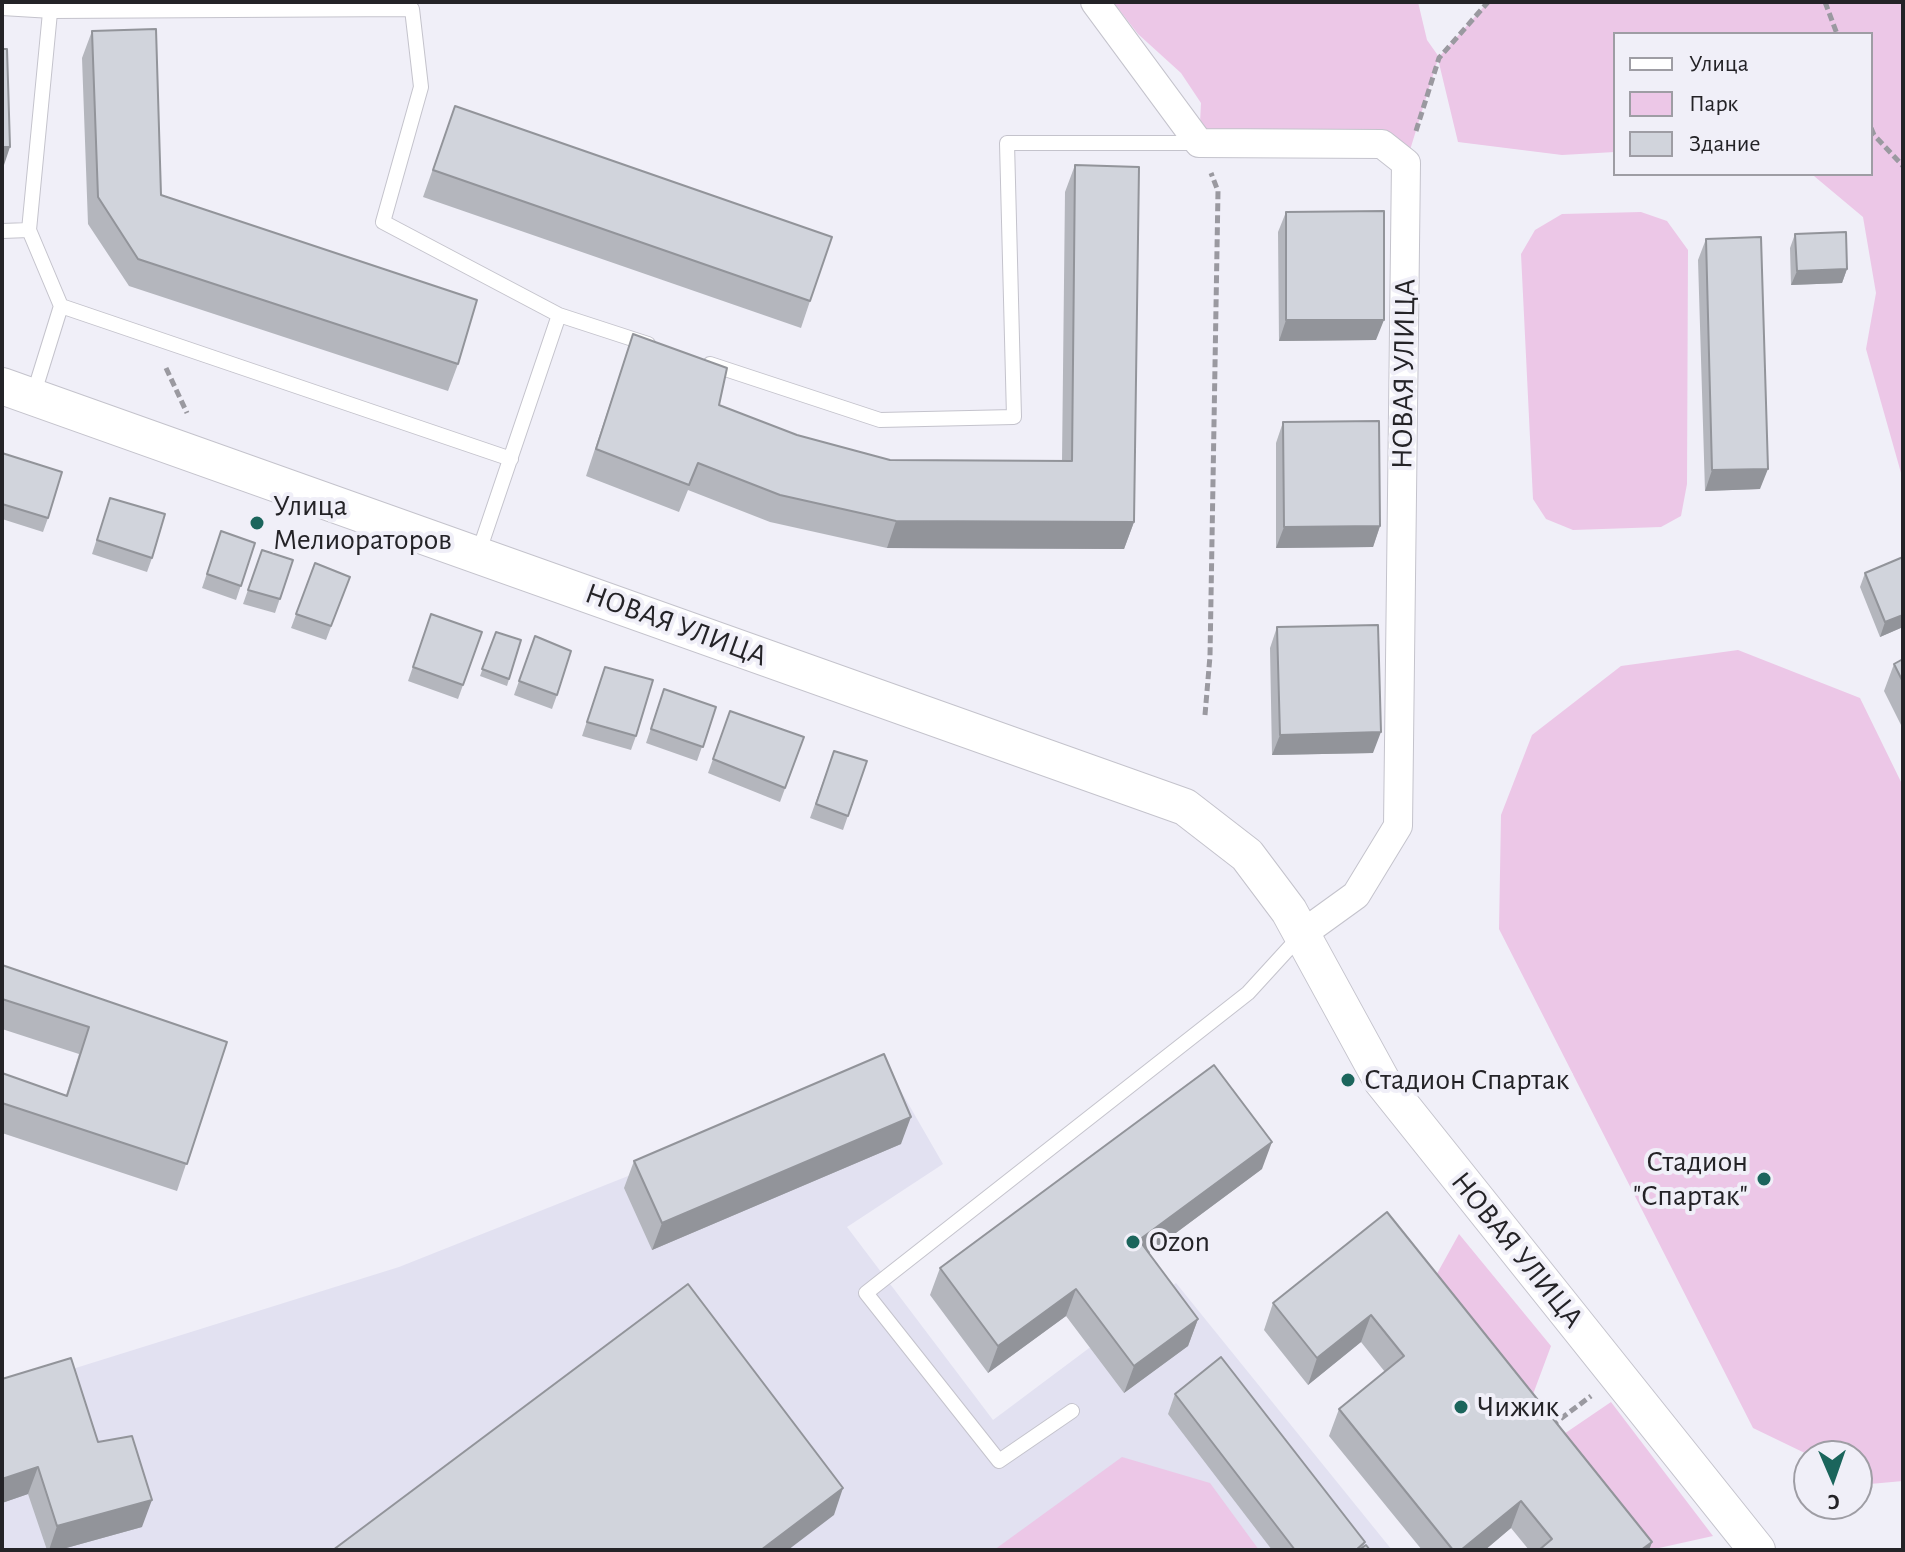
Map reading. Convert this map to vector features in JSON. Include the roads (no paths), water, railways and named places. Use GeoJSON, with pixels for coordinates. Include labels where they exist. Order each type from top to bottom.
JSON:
{"type":"FeatureCollection","features":[{"type":"Feature","properties":{"kind":"street"},"geometry":{"type":"LineString","coordinates":[[1095,2],[1199,143]]}},
{"type":"Feature","properties":{"kind":"street","name":"НОВАЯ УЛИЦА"},"geometry":{"type":"LineString","coordinates":[[1199,143],[1382,144],[1406,163],[1398,826],[1356,895],[1302,934]]}},
{"type":"Feature","properties":{"kind":"street","name":"НОВАЯ УЛИЦА"},"geometry":{"type":"LineString","coordinates":[[18,391],[1185,807],[1247,855],[1289,911],[1382,1081],[1757,1550]]}},
{"type":"Feature","properties":{"kind":"lane"},"geometry":{"type":"LineString","coordinates":[[52,6],[29,230],[61,306],[511,459]]}},
{"type":"Feature","properties":{"kind":"lane"},"geometry":{"type":"LineString","coordinates":[[2,8],[412,9],[421,87],[383,222],[559,315],[661,348]]}},
{"type":"Feature","properties":{"kind":"lane"},"geometry":{"type":"LineString","coordinates":[[690,358],[880,420],[1014,417],[1007,143],[1199,143]]}},
{"type":"Feature","properties":{"kind":"lane"},"geometry":{"type":"LineString","coordinates":[[2,231],[29,230]]}},
{"type":"Feature","properties":{"kind":"lane"},"geometry":{"type":"LineString","coordinates":[[18,391],[61,306]]}},
{"type":"Feature","properties":{"kind":"lane"},"geometry":{"type":"LineString","coordinates":[[478,554],[559,315]]}},
{"type":"Feature","properties":{"kind":"lane"},"geometry":{"type":"LineString","coordinates":[[1072,1411],[999,1461],[866,1293],[1248,993],[1302,934]]}},
{"type":"Feature","properties":{"kind":"place","name":"Улица Мелиораторов"},"geometry":{"type":"Point","coordinates":[257,523]}},
{"type":"Feature","properties":{"kind":"place","name":"Стадион Спартак"},"geometry":{"type":"Point","coordinates":[1348,1080]}},
{"type":"Feature","properties":{"kind":"place","name":"Стадион \"Спартак\""},"geometry":{"type":"Point","coordinates":[1764,1179]}},
{"type":"Feature","properties":{"kind":"place","name":"Ozon"},"geometry":{"type":"Point","coordinates":[1133,1242]}},
{"type":"Feature","properties":{"kind":"place","name":"Чижик"},"geometry":{"type":"Point","coordinates":[1461,1407]}}]}
